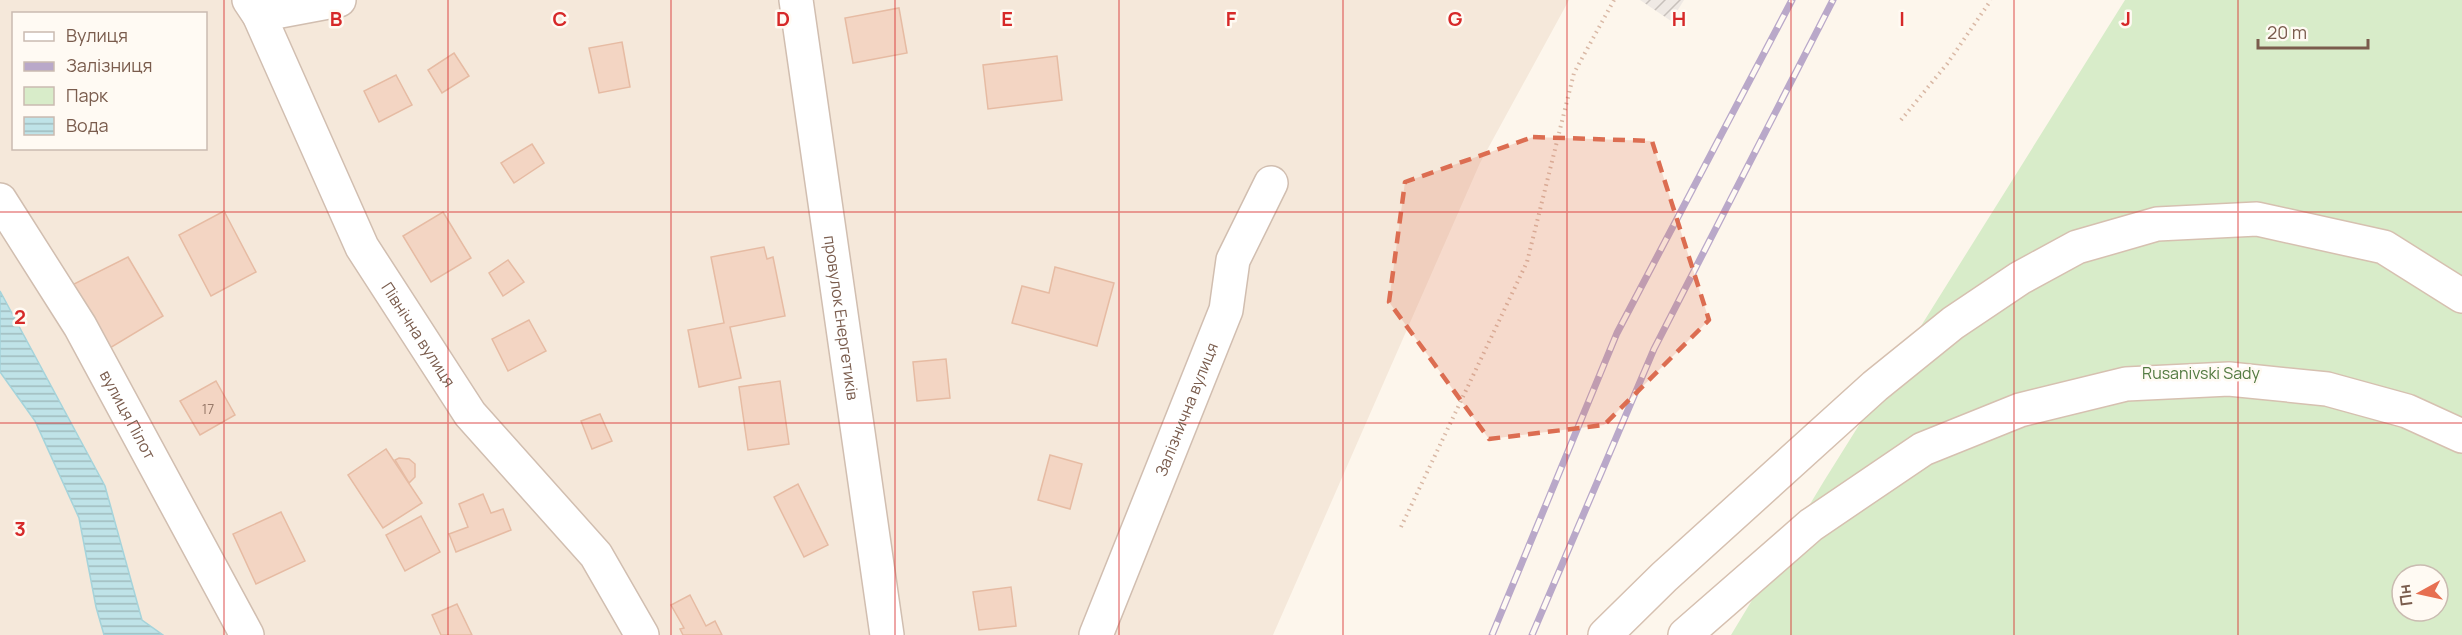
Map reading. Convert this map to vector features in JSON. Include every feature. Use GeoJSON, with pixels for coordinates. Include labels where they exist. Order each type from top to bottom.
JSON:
{"type":"FeatureCollection","features":[{"type":"Feature","properties":{"kind":"street"},"geometry":{"type":"LineString","coordinates":[[254,7],[339,0]]}},
{"type":"Feature","properties":{"kind":"street","name":"провулок Енергетиків"},"geometry":{"type":"LineString","coordinates":[[796,0],[887,635]]}},
{"type":"Feature","properties":{"kind":"street","name":"Північна вулиця"},"geometry":{"type":"LineString","coordinates":[[254,7],[362,247],[470,414],[596,555],[642,635]]}},
{"type":"Feature","properties":{"kind":"street","name":"Залізнична вулиця"},"geometry":{"type":"LineString","coordinates":[[1096,635],[1226,310],[1233,260],[1271,183]]}},
{"type":"Feature","properties":{"kind":"street","name":"вулиця Пілот"},"geometry":{"type":"LineString","coordinates":[[0,200],[80,326],[247,635]]}},
{"type":"Feature","properties":{"kind":"street"},"geometry":{"type":"LineString","coordinates":[[1605,635],[1665,577],[1875,386],[1953,323],[2020,278],[2077,247],[2157,224],[2257,219],[2384,247],[2462,296]]}},
{"type":"Feature","properties":{"kind":"street"},"geometry":{"type":"LineString","coordinates":[[1684,635],[1811,525],[1923,449],[2020,410],[2126,384],[2229,379],[2327,389],[2407,411],[2462,436]]}},
{"type":"Feature","properties":{"kind":"path"},"geometry":{"type":"LineString","coordinates":[[1401,527],[1527,262],[1574,73],[1614,0]]}},
{"type":"Feature","properties":{"kind":"path"},"geometry":{"type":"LineString","coordinates":[[1901,120],[1947,64],[1990,0]]}},
{"type":"Feature","properties":{"kind":"highlighted area"},"geometry":{"type":"Polygon","coordinates":[[[1533,137],[1652,141],[1709,320],[1604,425],[1489,439],[1389,302],[1405,182],[1533,137]]]}},
{"type":"Feature","properties":{"kind":"shaded area"},"geometry":{"type":"Polygon","coordinates":[[[0,0],[1569,0],[1480,163],[1273,635],[0,635],[0,0]]]}},
{"type":"Feature","properties":{"kind":"shaded area"},"geometry":{"type":"Polygon","coordinates":[[[1640,0],[1684,0],[1671,21],[1640,0]]]}},
{"type":"Feature","properties":{"kind":"green space","name":"Rusanivski Sady"},"geometry":{"type":"Polygon","coordinates":[[[2125,0],[2462,0],[2462,635],[1731,635],[1824,481],[2125,0]]]}},
{"type":"Feature","properties":{"kind":"water"},"geometry":{"type":"Polygon","coordinates":[[[0,291],[105,486],[142,620],[163,635],[104,635],[96,607],[79,518],[35,421],[0,372],[0,291]]]}},
{"type":"Feature","properties":{"kind":"building"},"geometry":{"type":"Polygon","coordinates":[[[899,8],[907,53],[853,63],[845,18],[899,8]]]}},
{"type":"Feature","properties":{"kind":"building"},"geometry":{"type":"Polygon","coordinates":[[[622,42],[630,87],[599,93],[589,48],[622,42]]]}},
{"type":"Feature","properties":{"kind":"building"},"geometry":{"type":"Polygon","coordinates":[[[454,53],[469,76],[442,93],[428,70],[454,53]]]}},
{"type":"Feature","properties":{"kind":"building"},"geometry":{"type":"Polygon","coordinates":[[[1057,56],[1062,100],[988,109],[983,65],[1057,56]]]}},
{"type":"Feature","properties":{"kind":"building"},"geometry":{"type":"Polygon","coordinates":[[[396,75],[412,105],[379,122],[364,91],[396,75]]]}},
{"type":"Feature","properties":{"kind":"building"},"geometry":{"type":"Polygon","coordinates":[[[532,144],[544,163],[514,183],[501,163],[532,144]]]}},
{"type":"Feature","properties":{"kind":"building"},"geometry":{"type":"Polygon","coordinates":[[[224,211],[256,272],[211,296],[179,235],[224,211]]]}},
{"type":"Feature","properties":{"kind":"building"},"geometry":{"type":"Polygon","coordinates":[[[443,212],[471,258],[431,282],[403,236],[443,212]]]}},
{"type":"Feature","properties":{"kind":"building"},"geometry":{"type":"Polygon","coordinates":[[[764,247],[767,259],[773,257],[785,316],[730,327],[741,378],[699,387],[688,330],[724,323],[711,257],[764,247]]]}},
{"type":"Feature","properties":{"kind":"building"},"geometry":{"type":"Polygon","coordinates":[[[128,257],[163,316],[105,351],[72,285],[128,257]]]}},
{"type":"Feature","properties":{"kind":"building"},"geometry":{"type":"Polygon","coordinates":[[[508,260],[524,282],[503,296],[489,273],[508,260]]]}},
{"type":"Feature","properties":{"kind":"building"},"geometry":{"type":"Polygon","coordinates":[[[1055,267],[1114,283],[1097,346],[1012,323],[1022,286],[1049,293],[1055,267]]]}},
{"type":"Feature","properties":{"kind":"building"},"geometry":{"type":"Polygon","coordinates":[[[529,320],[546,351],[508,371],[492,339],[529,320]]]}},
{"type":"Feature","properties":{"kind":"building"},"geometry":{"type":"Polygon","coordinates":[[[946,359],[950,398],[917,401],[913,362],[946,359]]]}},
{"type":"Feature","properties":{"kind":"building"},"geometry":{"type":"Polygon","coordinates":[[[216,381],[235,415],[200,435],[180,401],[216,381]]]}},
{"type":"Feature","properties":{"kind":"building"},"geometry":{"type":"Polygon","coordinates":[[[780,381],[789,444],[748,450],[739,387],[780,381]]]}},
{"type":"Feature","properties":{"kind":"building"},"geometry":{"type":"Polygon","coordinates":[[[600,414],[612,441],[592,449],[581,421],[600,414]]]}},
{"type":"Feature","properties":{"kind":"building"},"geometry":{"type":"Polygon","coordinates":[[[386,449],[422,503],[383,528],[348,475],[386,449]]]}},
{"type":"Feature","properties":{"kind":"building"},"geometry":{"type":"Polygon","coordinates":[[[1050,455],[1082,464],[1070,509],[1038,500],[1050,455]]]}},
{"type":"Feature","properties":{"kind":"building"},"geometry":{"type":"Polygon","coordinates":[[[409,459],[415,464],[415,477],[409,483],[395,460],[409,459]]]}},
{"type":"Feature","properties":{"kind":"building"},"geometry":{"type":"Polygon","coordinates":[[[798,484],[828,545],[804,557],[774,497],[798,484]]]}},
{"type":"Feature","properties":{"kind":"building"},"geometry":{"type":"Polygon","coordinates":[[[483,494],[491,513],[503,509],[511,530],[456,552],[449,534],[468,527],[459,504],[483,494]]]}},
{"type":"Feature","properties":{"kind":"building"},"geometry":{"type":"Polygon","coordinates":[[[281,512],[305,561],[256,584],[233,534],[281,512]]]}},
{"type":"Feature","properties":{"kind":"building"},"geometry":{"type":"Polygon","coordinates":[[[421,516],[440,552],[405,571],[386,535],[421,516]]]}},
{"type":"Feature","properties":{"kind":"building"},"geometry":{"type":"Polygon","coordinates":[[[1011,587],[1016,626],[979,630],[973,592],[1011,587]]]}},
{"type":"Feature","properties":{"kind":"building"},"geometry":{"type":"Polygon","coordinates":[[[690,595],[706,626],[715,621],[722,635],[683,635],[680,629],[684,628],[671,605],[690,595]]]}},
{"type":"Feature","properties":{"kind":"building"},"geometry":{"type":"Polygon","coordinates":[[[457,604],[472,635],[441,635],[432,615],[457,604]]]}},
{"type":"Feature","properties":{"kind":"railway"},"geometry":{"type":"LineString","coordinates":[[1492,635],[1617,333],[1792,0]]}},
{"type":"Feature","properties":{"kind":"railway"},"geometry":{"type":"LineString","coordinates":[[1532,635],[1654,349],[1833,0]]}}]}
